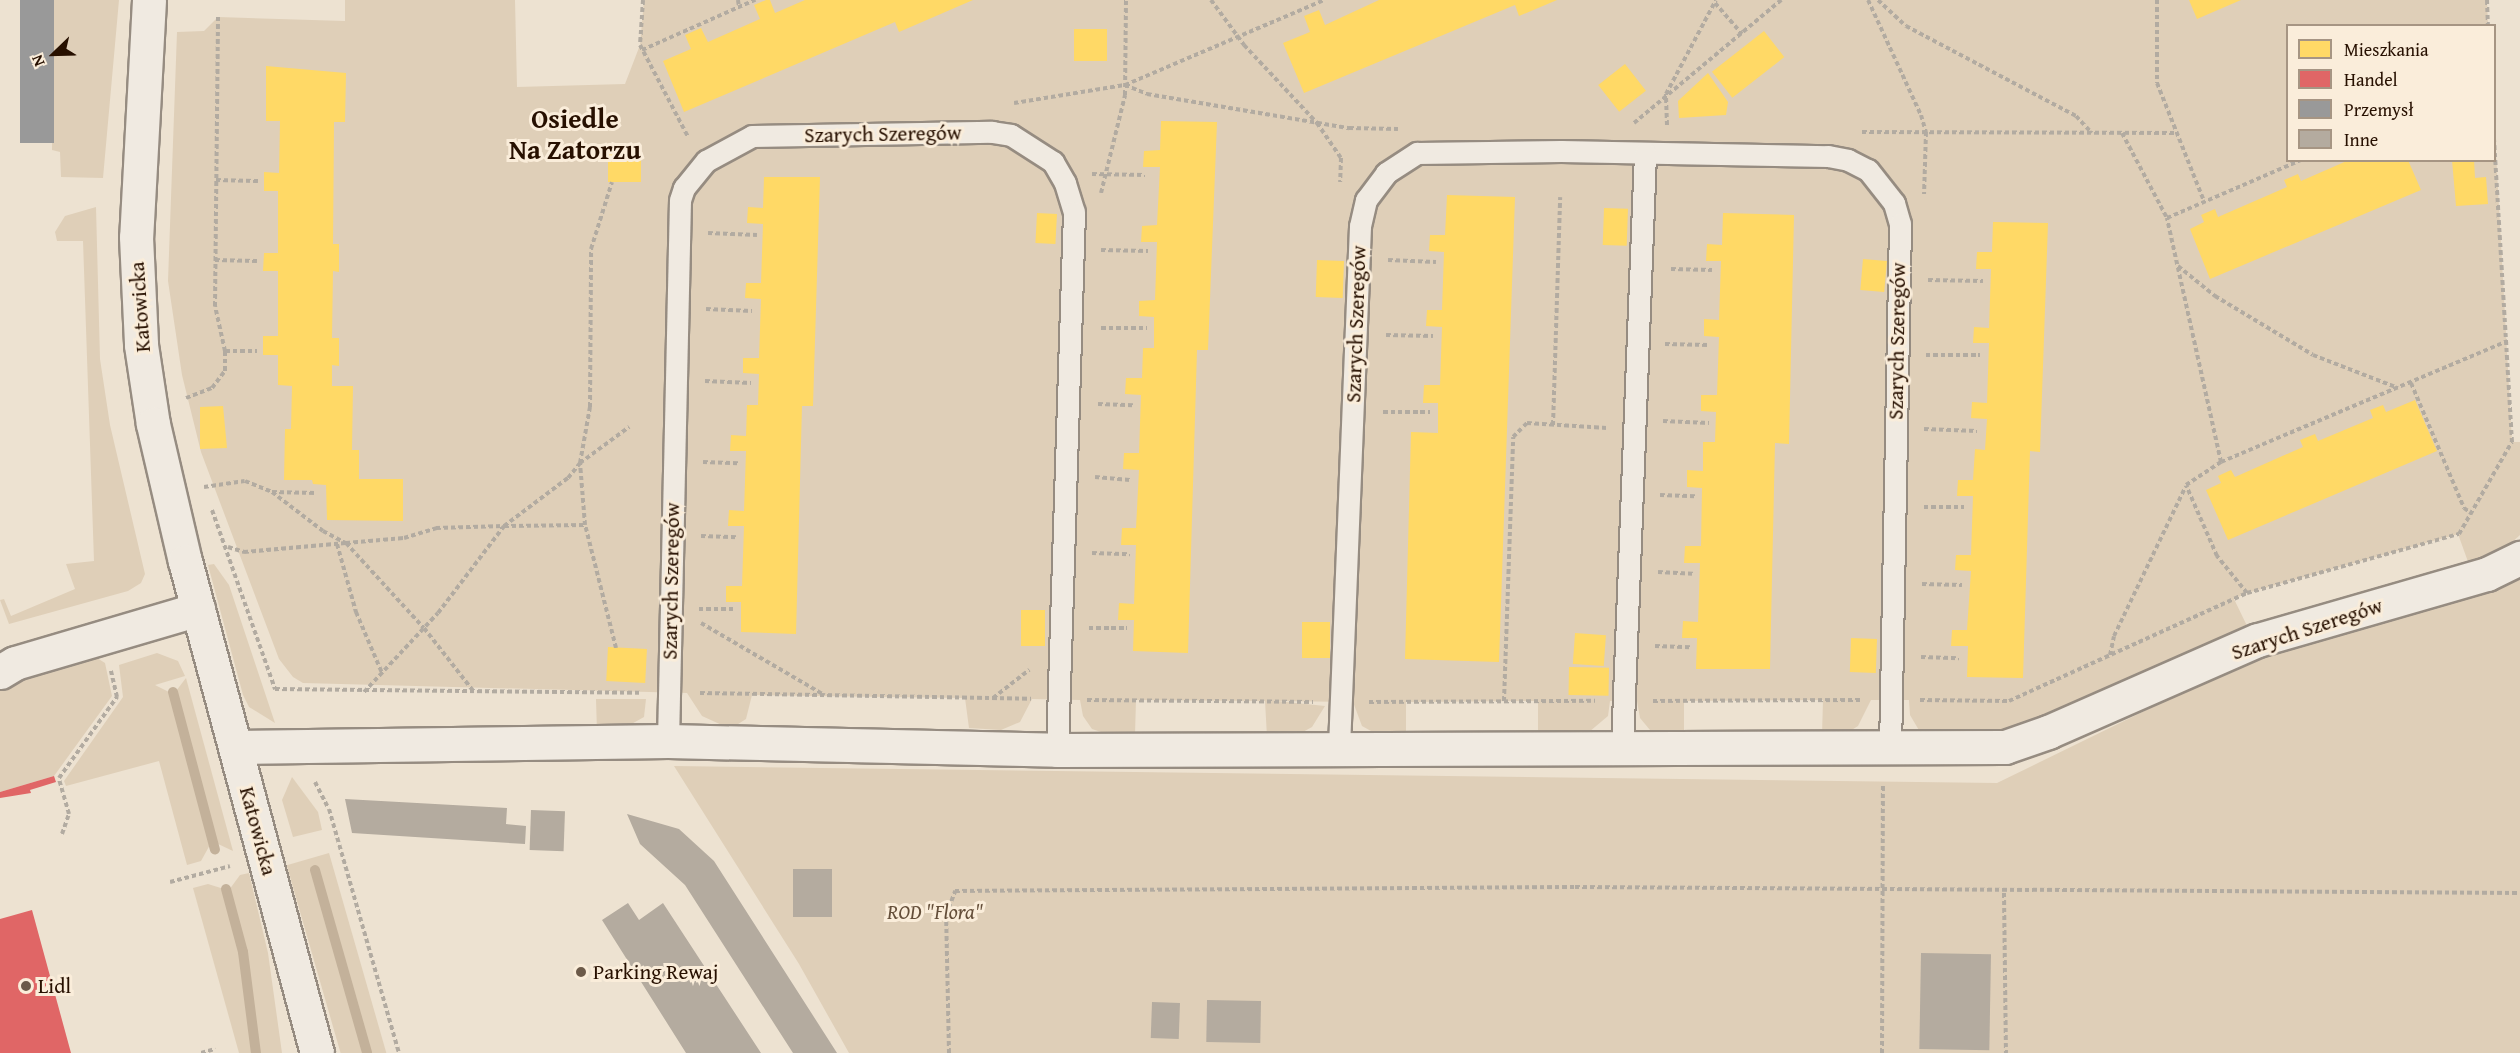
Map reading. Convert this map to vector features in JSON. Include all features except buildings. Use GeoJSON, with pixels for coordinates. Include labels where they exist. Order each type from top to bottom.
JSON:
{"type":"FeatureCollection","features":[{"type":"Feature","properties":{"kind":"street","name":"Katowicka"},"geometry":{"type":"LineString","coordinates":[[148,0],[136,237],[141,345],[153,424],[198,609],[317,1053]]}},
{"type":"Feature","properties":{"kind":"street","name":"Szarych Szeregów"},"geometry":{"type":"LineString","coordinates":[[236,747],[668,741],[1057,750],[1339,747],[2006,747],[2048,732],[2259,640],[2487,574],[2520,558]]}},
{"type":"Feature","properties":{"kind":"street"},"geometry":{"type":"LineString","coordinates":[[0,672],[15,663],[198,609]]}},
{"type":"Feature","properties":{"kind":"lane","name":"Szarych Szeregów"},"geometry":{"type":"LineString","coordinates":[[668,741],[668,693],[680,612],[680,200],[684,188],[706,161],[752,136],[993,132],[1011,135],[1053,162],[1065,183],[1074,212],[1057,750]]}},
{"type":"Feature","properties":{"kind":"lane","name":"Szarych Szeregów"},"geometry":{"type":"LineString","coordinates":[[1339,747],[1359,260],[1366,200],[1386,173],[1417,153],[1645,153],[1848,160],[1875,176],[1894,203],[1900,224],[1890,700],[1887,748]]}},
{"type":"Feature","properties":{"kind":"lane"},"geometry":{"type":"LineString","coordinates":[[1622,747],[1644,425],[1645,153]]}},
{"type":"Feature","properties":{"kind":"path"},"geometry":{"type":"LineString","coordinates":[[644,0],[642,50],[694,148],[706,161]]}},
{"type":"Feature","properties":{"kind":"path"},"geometry":{"type":"LineString","coordinates":[[738,0],[739,7]]}},
{"type":"Feature","properties":{"kind":"path"},"geometry":{"type":"LineString","coordinates":[[642,50],[755,0]]}},
{"type":"Feature","properties":{"kind":"path"},"geometry":{"type":"LineString","coordinates":[[1211,0],[1238,37],[1317,123],[1341,158],[1340,194]]}},
{"type":"Feature","properties":{"kind":"path"},"geometry":{"type":"LineString","coordinates":[[1002,105],[1125,85],[1324,0]]}},
{"type":"Feature","properties":{"kind":"path"},"geometry":{"type":"LineString","coordinates":[[1629,131],[1638,116],[1742,34],[1781,0]]}},
{"type":"Feature","properties":{"kind":"path"},"geometry":{"type":"LineString","coordinates":[[1878,0],[1906,27],[2076,116],[2092,133]]}},
{"type":"Feature","properties":{"kind":"path"},"geometry":{"type":"LineString","coordinates":[[2157,0],[2157,83],[2204,201]]}},
{"type":"Feature","properties":{"kind":"path"},"geometry":{"type":"LineString","coordinates":[[2487,0],[2488,24]]}},
{"type":"Feature","properties":{"kind":"path"},"geometry":{"type":"LineString","coordinates":[[1667,131],[1666,94],[1716,1],[1742,34]]}},
{"type":"Feature","properties":{"kind":"path"},"geometry":{"type":"LineString","coordinates":[[179,400],[212,388],[225,371],[225,351],[215,306],[218,17]]}},
{"type":"Feature","properties":{"kind":"path"},"geometry":{"type":"LineString","coordinates":[[1856,132],[2177,134]]}},
{"type":"Feature","properties":{"kind":"path"},"geometry":{"type":"LineString","coordinates":[[2122,133],[2167,218],[2221,462]]}},
{"type":"Feature","properties":{"kind":"path"},"geometry":{"type":"LineString","coordinates":[[2167,218],[2296,162]]}},
{"type":"Feature","properties":{"kind":"path"},"geometry":{"type":"LineString","coordinates":[[211,507],[227,547],[274,689],[364,692],[668,693],[1341,702],[2009,701],[2247,592],[2459,534],[2512,442],[2496,162]]}},
{"type":"Feature","properties":{"kind":"path"},"geometry":{"type":"LineString","coordinates":[[216,180],[258,181]]}},
{"type":"Feature","properties":{"kind":"path"},"geometry":{"type":"LineString","coordinates":[[612,182],[591,249],[590,407],[580,463],[585,525],[616,648]]}},
{"type":"Feature","properties":{"kind":"path"},"geometry":{"type":"LineString","coordinates":[[1553,425],[1560,197]]}},
{"type":"Feature","properties":{"kind":"path"},"geometry":{"type":"LineString","coordinates":[[698,233],[757,235]]}},
{"type":"Feature","properties":{"kind":"path"},"geometry":{"type":"LineString","coordinates":[[1095,250],[1148,251]]}},
{"type":"Feature","properties":{"kind":"path"},"geometry":{"type":"LineString","coordinates":[[215,260],[257,261]]}},
{"type":"Feature","properties":{"kind":"path"},"geometry":{"type":"LineString","coordinates":[[1359,260],[1436,262]]}},
{"type":"Feature","properties":{"kind":"path"},"geometry":{"type":"LineString","coordinates":[[2177,266],[2215,296],[2313,355],[2398,388]]}},
{"type":"Feature","properties":{"kind":"path"},"geometry":{"type":"LineString","coordinates":[[1658,269],[1712,270]]}},
{"type":"Feature","properties":{"kind":"path"},"geometry":{"type":"LineString","coordinates":[[1922,280],[1983,281]]}},
{"type":"Feature","properties":{"kind":"path"},"geometry":{"type":"LineString","coordinates":[[696,309],[752,310]]}},
{"type":"Feature","properties":{"kind":"path"},"geometry":{"type":"LineString","coordinates":[[1091,328],[1146,328]]}},
{"type":"Feature","properties":{"kind":"path"},"geometry":{"type":"LineString","coordinates":[[1383,335],[1433,336]]}},
{"type":"Feature","properties":{"kind":"path"},"geometry":{"type":"LineString","coordinates":[[2110,655],[2114,636],[2186,485],[2221,462],[2507,341]]}},
{"type":"Feature","properties":{"kind":"path"},"geometry":{"type":"LineString","coordinates":[[1656,344],[1708,345]]}},
{"type":"Feature","properties":{"kind":"path"},"geometry":{"type":"LineString","coordinates":[[225,351],[257,351]]}},
{"type":"Feature","properties":{"kind":"path"},"geometry":{"type":"LineString","coordinates":[[1919,356],[1980,355]]}},
{"type":"Feature","properties":{"kind":"path"},"geometry":{"type":"LineString","coordinates":[[695,381],[751,383]]}},
{"type":"Feature","properties":{"kind":"path"},"geometry":{"type":"LineString","coordinates":[[2411,383],[2464,508],[2471,513]]}},
{"type":"Feature","properties":{"kind":"path"},"geometry":{"type":"LineString","coordinates":[[1088,404],[1134,405]]}},
{"type":"Feature","properties":{"kind":"path"},"geometry":{"type":"LineString","coordinates":[[1504,701],[1513,437],[1527,423],[1644,425],[1709,423]]}},
{"type":"Feature","properties":{"kind":"path"},"geometry":{"type":"LineString","coordinates":[[364,692],[424,628],[504,526],[568,478],[580,463],[629,427]]}},
{"type":"Feature","properties":{"kind":"path"},"geometry":{"type":"LineString","coordinates":[[1917,429],[1977,431]]}},
{"type":"Feature","properties":{"kind":"path"},"geometry":{"type":"LineString","coordinates":[[693,461],[738,463]]}},
{"type":"Feature","properties":{"kind":"path"},"geometry":{"type":"LineString","coordinates":[[1086,477],[1130,480]]}},
{"type":"Feature","properties":{"kind":"path"},"geometry":{"type":"LineString","coordinates":[[201,480],[207,497]]}},
{"type":"Feature","properties":{"kind":"path"},"geometry":{"type":"LineString","coordinates":[[204,487],[245,481],[272,492],[322,531],[346,543],[424,628],[474,692]]}},
{"type":"Feature","properties":{"kind":"path"},"geometry":{"type":"LineString","coordinates":[[2186,485],[2217,556],[2247,592]]}},
{"type":"Feature","properties":{"kind":"path"},"geometry":{"type":"LineString","coordinates":[[272,492],[316,493]]}},
{"type":"Feature","properties":{"kind":"path"},"geometry":{"type":"LineString","coordinates":[[1651,495],[1695,496]]}},
{"type":"Feature","properties":{"kind":"path"},"geometry":{"type":"LineString","coordinates":[[1915,506],[1964,507]]}},
{"type":"Feature","properties":{"kind":"path"},"geometry":{"type":"LineString","coordinates":[[227,547],[244,552],[404,538],[436,528],[585,525]]}},
{"type":"Feature","properties":{"kind":"path"},"geometry":{"type":"LineString","coordinates":[[691,536],[738,537]]}},
{"type":"Feature","properties":{"kind":"path"},"geometry":{"type":"LineString","coordinates":[[337,544],[356,612],[382,673]]}},
{"type":"Feature","properties":{"kind":"path"},"geometry":{"type":"LineString","coordinates":[[1082,553],[1130,554]]}},
{"type":"Feature","properties":{"kind":"path"},"geometry":{"type":"LineString","coordinates":[[1648,572],[1693,574]]}},
{"type":"Feature","properties":{"kind":"path"},"geometry":{"type":"LineString","coordinates":[[1913,584],[1962,585]]}},
{"type":"Feature","properties":{"kind":"path"},"geometry":{"type":"LineString","coordinates":[[680,612],[736,609]]}},
{"type":"Feature","properties":{"kind":"path"},"geometry":{"type":"LineString","coordinates":[[680,612],[801,679],[824,696]]}},
{"type":"Feature","properties":{"kind":"path"},"geometry":{"type":"LineString","coordinates":[[1080,628],[1127,628]]}},
{"type":"Feature","properties":{"kind":"path"},"geometry":{"type":"LineString","coordinates":[[1645,646],[1690,647]]}},
{"type":"Feature","properties":{"kind":"path"},"geometry":{"type":"LineString","coordinates":[[1911,656],[1959,658]]}},
{"type":"Feature","properties":{"kind":"path"},"geometry":{"type":"LineString","coordinates":[[992,699],[1041,660],[1061,659]]}},
{"type":"Feature","properties":{"kind":"path"},"geometry":{"type":"LineString","coordinates":[[62,834],[69,814],[59,778],[117,697],[108,660]]}},
{"type":"Feature","properties":{"kind":"path"},"geometry":{"type":"LineString","coordinates":[[1881,1053],[1881,890],[1887,748]]}},
{"type":"Feature","properties":{"kind":"path"},"geometry":{"type":"LineString","coordinates":[[314,780],[329,809],[399,1053]]}},
{"type":"Feature","properties":{"kind":"path"},"geometry":{"type":"LineString","coordinates":[[170,882],[240,863]]}},
{"type":"Feature","properties":{"kind":"path"},"geometry":{"type":"LineString","coordinates":[[949,1053],[946,915],[955,891],[1551,887],[2004,893],[2520,893]]}},
{"type":"Feature","properties":{"kind":"path"},"geometry":{"type":"LineString","coordinates":[[2004,893],[2006,1053]]}},
{"type":"Feature","properties":{"kind":"path"},"geometry":{"type":"LineString","coordinates":[[201,1053],[215,1049]]}},
{"type":"Feature","properties":{"kind":"green space"},"geometry":{"type":"Polygon","coordinates":[[[54,0],[119,0],[103,178],[61,177],[60,152],[52,150],[54,0]]]}},
{"type":"Feature","properties":{"kind":"green space"},"geometry":{"type":"Polygon","coordinates":[[[345,0],[515,0],[517,87],[625,84],[640,45],[644,0],[2487,0],[2488,24],[2286,24],[2286,162],[2496,162],[2496,153],[2512,442],[2520,442],[2520,535],[2498,555],[2471,570],[2458,534],[2247,593],[2234,599],[2250,632],[2011,736],[1920,732],[1910,715],[1909,700],[1871,700],[1858,726],[1850,731],[1822,735],[1823,700],[1684,701],[1684,734],[1650,730],[1640,718],[1637,701],[1610,701],[1608,716],[1589,732],[1538,736],[1538,701],[1406,702],[1406,734],[1371,731],[1362,726],[1353,702],[1277,701],[1325,706],[1312,727],[1301,733],[1267,737],[1265,701],[1136,700],[1135,735],[1107,734],[1092,729],[1083,716],[1080,700],[1032,699],[1020,722],[1001,730],[969,728],[965,698],[752,695],[746,719],[735,726],[724,726],[702,716],[687,693],[303,683],[293,677],[279,659],[201,452],[182,375],[168,281],[177,32],[204,31],[218,17],[345,21],[345,0]]]}},
{"type":"Feature","properties":{"kind":"green space"},"geometry":{"type":"Polygon","coordinates":[[[96,207],[100,359],[110,425],[145,574],[141,583],[128,591],[9,624],[0,600],[4,599],[11,616],[75,589],[66,564],[94,561],[83,241],[57,241],[55,232],[65,216],[96,207]]]}},
{"type":"Feature","properties":{"kind":"green space"},"geometry":{"type":"Polygon","coordinates":[[[214,564],[229,585],[275,723],[249,707],[243,695],[208,565],[214,564]]]}},
{"type":"Feature","properties":{"kind":"green space","name":"ROD \"Flora\""},"geometry":{"type":"Polygon","coordinates":[[[2520,579],[2520,1053],[849,1053],[799,964],[674,766],[1997,783],[2257,656],[2520,579]]]}},
{"type":"Feature","properties":{"kind":"green space"},"geometry":{"type":"Polygon","coordinates":[[[157,653],[178,661],[185,676],[155,685],[169,692],[211,843],[201,861],[187,865],[159,761],[66,786],[64,781],[123,697],[119,665],[157,653]]]}},
{"type":"Feature","properties":{"kind":"green space"},"geometry":{"type":"Polygon","coordinates":[[[97,658],[105,663],[112,696],[54,776],[0,792],[0,690],[55,668],[97,658]]]}},
{"type":"Feature","properties":{"kind":"green space"},"geometry":{"type":"Polygon","coordinates":[[[186,678],[233,851],[216,843],[176,691],[186,678]]]}},
{"type":"Feature","properties":{"kind":"green space"},"geometry":{"type":"Polygon","coordinates":[[[596,699],[646,699],[644,717],[626,727],[597,732],[596,699]]]}},
{"type":"Feature","properties":{"kind":"green space"},"geometry":{"type":"Polygon","coordinates":[[[292,777],[318,812],[322,830],[293,837],[282,800],[292,777]]]}},
{"type":"Feature","properties":{"kind":"green space"},"geometry":{"type":"Polygon","coordinates":[[[329,853],[386,1053],[341,1053],[287,865],[329,853]]]}},
{"type":"Feature","properties":{"kind":"green space"},"geometry":{"type":"Polygon","coordinates":[[[249,873],[268,953],[282,1053],[259,1053],[249,975],[229,890],[240,875],[249,873]]]}},
{"type":"Feature","properties":{"kind":"green space"},"geometry":{"type":"Polygon","coordinates":[[[208,884],[224,889],[243,968],[254,1053],[239,1053],[193,888],[208,884]]]}},
{"type":"Feature","properties":{"kind":"waterway"},"geometry":{"type":"LineString","coordinates":[[173,692],[215,850]]}},
{"type":"Feature","properties":{"kind":"waterway"},"geometry":{"type":"LineString","coordinates":[[315,870],[367,1053]]}},
{"type":"Feature","properties":{"kind":"waterway"},"geometry":{"type":"LineString","coordinates":[[226,889],[243,952],[256,1053]]}},
{"type":"Feature","properties":{"kind":"place","name":"Parking Rewaj"},"geometry":{"type":"Point","coordinates":[581,972]}},
{"type":"Feature","properties":{"kind":"place","name":"Lidl"},"geometry":{"type":"Point","coordinates":[26,986]}},
{"type":"Feature","properties":{"kind":"district","name":"Osiedle Na Zatorzu"},"geometry":{"type":"Point","coordinates":[575,134]}}]}
